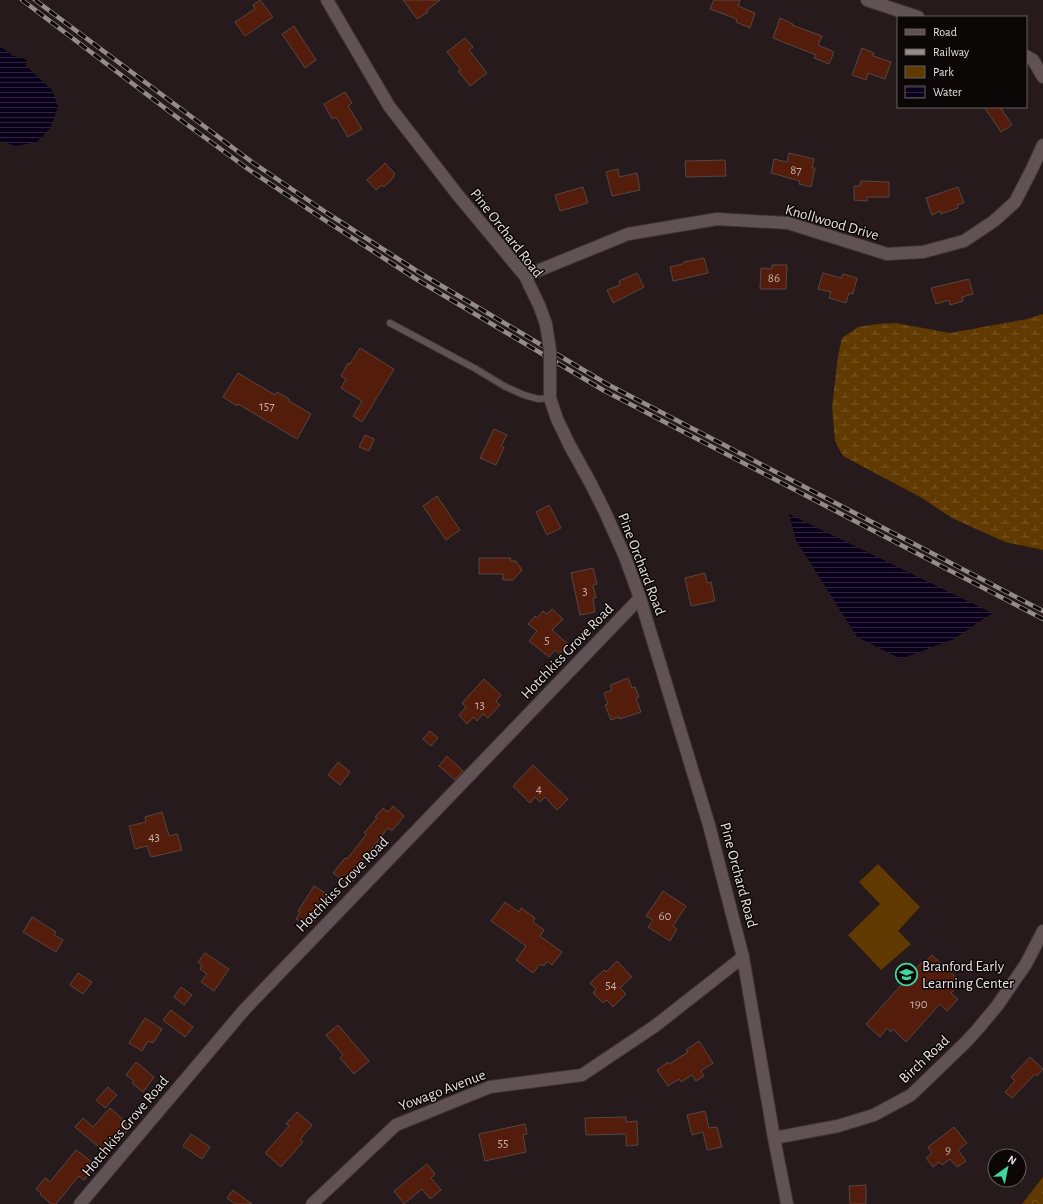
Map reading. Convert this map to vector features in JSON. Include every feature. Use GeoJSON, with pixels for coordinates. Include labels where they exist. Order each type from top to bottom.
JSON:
{"type":"FeatureCollection","features":[{"type":"Feature","properties":{"kind":"street","name":"Pine Orchard Road"},"geometry":{"type":"LineString","coordinates":[[327,0],[389,106],[457,194],[525,276],[539,305],[546,324],[550,350],[550,398],[557,419],[591,484],[625,557],[640,598],[709,825],[743,957],[774,1138],[787,1204]]}},
{"type":"Feature","properties":{"kind":"street"},"geometry":{"type":"LineString","coordinates":[[866,0],[915,16]]}},
{"type":"Feature","properties":{"kind":"street"},"geometry":{"type":"LineString","coordinates":[[1027,57],[1033,60],[1043,77]]}},
{"type":"Feature","properties":{"kind":"street","name":"Knollwood Drive"},"geometry":{"type":"LineString","coordinates":[[525,276],[628,234],[717,219],[788,223],[887,254],[923,252],[964,241],[994,221],[1014,202],[1043,145]]}},
{"type":"Feature","properties":{"kind":"street","name":"Hotchkiss Grove Road"},"geometry":{"type":"LineString","coordinates":[[80,1204],[245,1009],[640,598]]}},
{"type":"Feature","properties":{"kind":"street","name":"Birch Road"},"geometry":{"type":"LineString","coordinates":[[774,1138],[838,1126],[874,1115],[910,1095],[965,1043],[997,1006],[1026,964],[1043,931]]}},
{"type":"Feature","properties":{"kind":"street","name":"Yowago Avenue"},"geometry":{"type":"LineString","coordinates":[[312,1204],[396,1125],[490,1087],[582,1075],[655,1026],[743,957]]}},
{"type":"Feature","properties":{"kind":"lane"},"geometry":{"type":"LineString","coordinates":[[390,323],[476,369],[504,386],[524,395],[538,399],[550,398]]}},
{"type":"Feature","properties":{"kind":"green space"},"geometry":{"type":"Polygon","coordinates":[[[1043,314],[1043,550],[1005,542],[952,518],[922,498],[843,456],[835,441],[832,407],[838,356],[842,338],[858,327],[878,324],[896,323],[950,333],[1027,319],[1043,314]]]}},
{"type":"Feature","properties":{"kind":"green space"},"geometry":{"type":"Polygon","coordinates":[[[878,864],[920,907],[898,931],[911,944],[881,970],[848,935],[880,904],[859,882],[878,864]]]}},
{"type":"Feature","properties":{"kind":"green space"},"geometry":{"type":"Polygon","coordinates":[[[1043,1177],[1043,1204],[1022,1204],[1043,1177]]]}},
{"type":"Feature","properties":{"kind":"water"},"geometry":{"type":"Polygon","coordinates":[[[0,46],[13,56],[25,59],[27,62],[26,66],[52,90],[58,106],[51,127],[37,142],[16,146],[0,141],[0,46]]]}},
{"type":"Feature","properties":{"kind":"water"},"geometry":{"type":"Polygon","coordinates":[[[789,514],[992,613],[954,639],[901,659],[857,637],[796,540],[789,514]]]}},
{"type":"Feature","properties":{"kind":"building"},"geometry":{"type":"Polygon","coordinates":[[[260,0],[273,17],[245,36],[235,22],[255,9],[253,5],[260,0]]]}},
{"type":"Feature","properties":{"kind":"building"},"geometry":{"type":"Polygon","coordinates":[[[403,0],[440,0],[427,10],[428,12],[417,19],[403,0]]]}},
{"type":"Feature","properties":{"kind":"building"},"geometry":{"type":"Polygon","coordinates":[[[714,0],[740,0],[738,6],[755,13],[750,28],[736,22],[737,19],[710,9],[714,0]]]}},
{"type":"Feature","properties":{"kind":"building"},"geometry":{"type":"Polygon","coordinates":[[[780,18],[793,24],[792,25],[822,36],[818,45],[834,52],[829,64],[814,58],[816,55],[773,38],[780,18]]]}},
{"type":"Feature","properties":{"kind":"building"},"geometry":{"type":"Polygon","coordinates":[[[294,26],[316,60],[305,68],[282,34],[294,26]]]}},
{"type":"Feature","properties":{"kind":"building"},"geometry":{"type":"Polygon","coordinates":[[[465,38],[473,47],[469,50],[487,73],[470,86],[458,71],[461,70],[447,52],[465,38]]]}},
{"type":"Feature","properties":{"kind":"building"},"geometry":{"type":"Polygon","coordinates":[[[862,48],[874,53],[873,56],[891,62],[885,79],[868,73],[866,80],[852,75],[862,48]]]}},
{"type":"Feature","properties":{"kind":"building"},"geometry":{"type":"Polygon","coordinates":[[[345,92],[352,103],[348,106],[362,129],[348,137],[336,117],[332,119],[324,104],[345,92]]]}},
{"type":"Feature","properties":{"kind":"building"},"geometry":{"type":"Polygon","coordinates":[[[985,108],[1001,108],[1012,125],[1001,132],[985,108]]]}},
{"type":"Feature","properties":{"kind":"building"},"geometry":{"type":"Polygon","coordinates":[[[789,153],[814,159],[812,168],[815,168],[811,187],[799,184],[800,181],[771,173],[774,159],[787,162],[789,153]]]}},
{"type":"Feature","properties":{"kind":"building"},"geometry":{"type":"Polygon","coordinates":[[[725,160],[726,176],[686,177],[685,161],[725,160]]]}},
{"type":"Feature","properties":{"kind":"building"},"geometry":{"type":"Polygon","coordinates":[[[385,163],[395,174],[393,176],[394,177],[384,187],[382,185],[376,190],[367,180],[385,163]]]}},
{"type":"Feature","properties":{"kind":"building"},"geometry":{"type":"Polygon","coordinates":[[[618,169],[619,177],[637,173],[640,190],[612,196],[606,172],[618,169]]]}},
{"type":"Feature","properties":{"kind":"building"},"geometry":{"type":"Polygon","coordinates":[[[861,181],[889,182],[889,197],[867,197],[867,201],[854,200],[854,186],[860,186],[861,181]]]}},
{"type":"Feature","properties":{"kind":"building"},"geometry":{"type":"Polygon","coordinates":[[[583,187],[588,203],[560,211],[555,195],[583,187]]]}},
{"type":"Feature","properties":{"kind":"building"},"geometry":{"type":"Polygon","coordinates":[[[958,187],[964,203],[957,205],[958,208],[941,214],[940,211],[932,215],[926,198],[958,187]]]}},
{"type":"Feature","properties":{"kind":"building"},"geometry":{"type":"Polygon","coordinates":[[[704,258],[708,273],[673,281],[670,267],[683,264],[684,262],[704,258]]]}},
{"type":"Feature","properties":{"kind":"building"},"geometry":{"type":"Polygon","coordinates":[[[772,265],[787,265],[786,289],[760,289],[761,268],[772,269],[772,265]]]}},
{"type":"Feature","properties":{"kind":"building"},"geometry":{"type":"Polygon","coordinates":[[[637,273],[644,287],[613,303],[607,290],[620,285],[619,281],[637,273]]]}},
{"type":"Feature","properties":{"kind":"building"},"geometry":{"type":"Polygon","coordinates":[[[823,273],[841,278],[843,274],[857,278],[853,294],[849,293],[846,303],[829,298],[831,292],[818,289],[823,273]]]}},
{"type":"Feature","properties":{"kind":"building"},"geometry":{"type":"Polygon","coordinates":[[[969,279],[973,294],[962,297],[963,301],[950,305],[949,300],[936,304],[931,288],[969,279]]]}},
{"type":"Feature","properties":{"kind":"building"},"geometry":{"type":"Polygon","coordinates":[[[360,348],[394,369],[362,422],[353,416],[362,401],[341,388],[346,379],[341,376],[348,363],[350,364],[360,348]]]}},
{"type":"Feature","properties":{"kind":"building"},"geometry":{"type":"Polygon","coordinates":[[[238,373],[275,395],[277,392],[311,414],[297,439],[238,404],[237,406],[223,397],[238,373]]]}},
{"type":"Feature","properties":{"kind":"building"},"geometry":{"type":"Polygon","coordinates":[[[494,429],[507,435],[501,446],[504,447],[496,465],[480,458],[494,429]]]}},
{"type":"Feature","properties":{"kind":"building"},"geometry":{"type":"Polygon","coordinates":[[[365,435],[374,439],[369,451],[359,447],[365,435]]]}},
{"type":"Feature","properties":{"kind":"building"},"geometry":{"type":"Polygon","coordinates":[[[437,496],[460,530],[446,540],[423,506],[437,496]]]}},
{"type":"Feature","properties":{"kind":"building"},"geometry":{"type":"Polygon","coordinates":[[[549,505],[561,528],[547,535],[536,512],[549,505]]]}},
{"type":"Feature","properties":{"kind":"building"},"geometry":{"type":"Polygon","coordinates":[[[479,558],[511,558],[510,561],[516,561],[522,570],[513,580],[503,580],[503,574],[479,574],[479,558]]]}},
{"type":"Feature","properties":{"kind":"building"},"geometry":{"type":"Polygon","coordinates":[[[593,568],[597,584],[593,585],[596,598],[593,598],[595,612],[580,615],[571,573],[593,568]]]}},
{"type":"Feature","properties":{"kind":"building"},"geometry":{"type":"Polygon","coordinates":[[[705,573],[707,583],[711,582],[715,601],[691,606],[685,578],[705,573]]]}},
{"type":"Feature","properties":{"kind":"building"},"geometry":{"type":"Polygon","coordinates":[[[552,609],[563,619],[552,630],[568,644],[560,654],[555,650],[549,657],[529,641],[537,631],[528,624],[535,616],[537,618],[543,611],[547,614],[552,609]]]}},
{"type":"Feature","properties":{"kind":"building"},"geometry":{"type":"Polygon","coordinates":[[[628,678],[632,688],[635,687],[639,697],[636,698],[641,712],[620,719],[619,717],[611,720],[605,705],[608,704],[604,693],[612,690],[610,685],[628,678]]]}},
{"type":"Feature","properties":{"kind":"building"},"geometry":{"type":"Polygon","coordinates":[[[484,679],[501,695],[496,701],[500,705],[488,718],[483,714],[477,721],[474,717],[467,724],[459,715],[466,707],[462,703],[484,679]]]}},
{"type":"Feature","properties":{"kind":"building"},"geometry":{"type":"Polygon","coordinates":[[[430,731],[438,738],[431,746],[423,739],[430,731]]]}},
{"type":"Feature","properties":{"kind":"building"},"geometry":{"type":"Polygon","coordinates":[[[447,756],[463,771],[455,780],[439,766],[447,756]]]}},
{"type":"Feature","properties":{"kind":"building"},"geometry":{"type":"Polygon","coordinates":[[[338,762],[350,772],[340,785],[328,775],[338,762]]]}},
{"type":"Feature","properties":{"kind":"building"},"geometry":{"type":"Polygon","coordinates":[[[533,765],[568,799],[557,810],[545,797],[540,802],[535,797],[530,803],[513,786],[533,765]]]}},
{"type":"Feature","properties":{"kind":"building"},"geometry":{"type":"Polygon","coordinates":[[[393,806],[404,816],[392,831],[388,828],[357,867],[359,872],[352,882],[349,880],[347,883],[333,873],[345,858],[347,859],[366,835],[364,833],[377,818],[375,817],[383,808],[388,812],[393,806]]]}},
{"type":"Feature","properties":{"kind":"building"},"geometry":{"type":"Polygon","coordinates":[[[162,812],[169,836],[177,834],[182,850],[151,857],[147,846],[135,849],[129,826],[146,822],[145,817],[162,812]]]}},
{"type":"Feature","properties":{"kind":"building"},"geometry":{"type":"Polygon","coordinates":[[[314,886],[330,896],[314,921],[313,920],[309,926],[296,919],[300,912],[298,911],[314,886]]]}},
{"type":"Feature","properties":{"kind":"building"},"geometry":{"type":"Polygon","coordinates":[[[663,891],[686,906],[673,926],[677,929],[670,941],[648,927],[653,920],[646,916],[663,891]]]}},
{"type":"Feature","properties":{"kind":"building"},"geometry":{"type":"Polygon","coordinates":[[[505,902],[519,912],[521,908],[535,918],[533,922],[544,930],[540,936],[562,952],[552,965],[547,961],[544,966],[540,964],[533,973],[516,960],[526,946],[491,921],[505,902]]]}},
{"type":"Feature","properties":{"kind":"building"},"geometry":{"type":"Polygon","coordinates":[[[32,917],[56,932],[54,935],[63,940],[56,952],[23,932],[32,917]]]}},
{"type":"Feature","properties":{"kind":"building"},"geometry":{"type":"Polygon","coordinates":[[[205,953],[229,969],[214,991],[201,982],[207,974],[200,969],[202,965],[198,962],[205,953]]]}},
{"type":"Feature","properties":{"kind":"building"},"geometry":{"type":"Polygon","coordinates":[[[932,955],[961,982],[951,993],[958,999],[947,1011],[940,1004],[906,1042],[893,1029],[891,1032],[887,1028],[880,1037],[866,1024],[923,961],[925,962],[932,955]]]}},
{"type":"Feature","properties":{"kind":"building"},"geometry":{"type":"Polygon","coordinates":[[[617,961],[632,977],[620,988],[626,994],[613,1007],[607,1000],[603,1003],[593,993],[596,989],[590,983],[604,970],[606,972],[617,961]]]}},
{"type":"Feature","properties":{"kind":"building"},"geometry":{"type":"Polygon","coordinates":[[[78,973],[92,982],[83,994],[70,985],[78,973]]]}},
{"type":"Feature","properties":{"kind":"building"},"geometry":{"type":"Polygon","coordinates":[[[181,987],[192,995],[184,1005],[174,997],[181,987]]]}},
{"type":"Feature","properties":{"kind":"building"},"geometry":{"type":"Polygon","coordinates":[[[171,1010],[193,1027],[185,1037],[163,1020],[171,1010]]]}},
{"type":"Feature","properties":{"kind":"building"},"geometry":{"type":"Polygon","coordinates":[[[145,1018],[162,1029],[153,1043],[148,1041],[142,1051],[129,1043],[145,1018]]]}},
{"type":"Feature","properties":{"kind":"building"},"geometry":{"type":"Polygon","coordinates":[[[338,1025],[369,1061],[354,1074],[340,1058],[343,1055],[326,1035],[338,1025]]]}},
{"type":"Feature","properties":{"kind":"building"},"geometry":{"type":"Polygon","coordinates":[[[699,1041],[713,1063],[701,1071],[704,1076],[696,1081],[692,1075],[681,1082],[679,1079],[668,1086],[657,1070],[668,1062],[669,1064],[688,1052],[686,1050],[699,1041]]]}},
{"type":"Feature","properties":{"kind":"building"},"geometry":{"type":"Polygon","coordinates":[[[1030,1057],[1043,1069],[1037,1076],[1035,1074],[1012,1098],[1005,1092],[1015,1081],[1011,1077],[1030,1057]]]}},
{"type":"Feature","properties":{"kind":"building"},"geometry":{"type":"Polygon","coordinates":[[[136,1062],[154,1077],[143,1092],[132,1083],[134,1081],[126,1075],[136,1062]]]}},
{"type":"Feature","properties":{"kind":"building"},"geometry":{"type":"Polygon","coordinates":[[[108,1087],[117,1095],[105,1108],[96,1100],[108,1087]]]}},
{"type":"Feature","properties":{"kind":"building"},"geometry":{"type":"Polygon","coordinates":[[[110,1108],[128,1124],[125,1126],[129,1129],[107,1154],[75,1127],[83,1118],[93,1127],[110,1108]]]}},
{"type":"Feature","properties":{"kind":"building"},"geometry":{"type":"Polygon","coordinates":[[[705,1111],[709,1128],[717,1127],[722,1147],[707,1150],[703,1132],[692,1135],[687,1115],[705,1111]]]}},
{"type":"Feature","properties":{"kind":"building"},"geometry":{"type":"Polygon","coordinates":[[[297,1112],[312,1125],[300,1140],[303,1142],[281,1167],[265,1153],[289,1126],[286,1124],[297,1112]]]}},
{"type":"Feature","properties":{"kind":"building"},"geometry":{"type":"Polygon","coordinates":[[[626,1117],[626,1122],[637,1121],[638,1145],[626,1146],[626,1134],[586,1135],[585,1118],[626,1117]]]}},
{"type":"Feature","properties":{"kind":"building"},"geometry":{"type":"Polygon","coordinates":[[[525,1124],[527,1134],[523,1135],[526,1152],[485,1161],[479,1134],[525,1124]]]}},
{"type":"Feature","properties":{"kind":"building"},"geometry":{"type":"Polygon","coordinates":[[[954,1127],[967,1143],[958,1150],[966,1161],[957,1167],[950,1159],[942,1165],[939,1162],[933,1167],[926,1158],[932,1153],[928,1147],[954,1127]]]}},
{"type":"Feature","properties":{"kind":"building"},"geometry":{"type":"Polygon","coordinates":[[[191,1134],[210,1147],[202,1159],[183,1146],[191,1134]]]}},
{"type":"Feature","properties":{"kind":"building"},"geometry":{"type":"Polygon","coordinates":[[[76,1150],[96,1165],[84,1180],[79,1176],[56,1204],[51,1204],[36,1189],[45,1178],[50,1182],[76,1150]]]}},
{"type":"Feature","properties":{"kind":"building"},"geometry":{"type":"Polygon","coordinates":[[[427,1164],[435,1174],[431,1178],[441,1190],[430,1199],[422,1189],[404,1204],[394,1191],[427,1164]]]}},
{"type":"Feature","properties":{"kind":"building"},"geometry":{"type":"Polygon","coordinates":[[[866,1185],[866,1204],[850,1204],[849,1186],[866,1185]]]}},
{"type":"Feature","properties":{"kind":"building"},"geometry":{"type":"Polygon","coordinates":[[[233,1190],[252,1204],[235,1204],[227,1198],[233,1190]]]}},
{"type":"Feature","properties":{"kind":"railway"},"geometry":{"type":"LineString","coordinates":[[22,0],[248,169],[416,279],[603,390],[1043,619]]}},
{"type":"Feature","properties":{"kind":"railway"},"geometry":{"type":"LineString","coordinates":[[35,0],[252,162],[327,213],[420,273],[607,384],[1043,611]]}},
{"type":"Feature","properties":{"kind":"place","name":"Branford Early Learning Center"},"geometry":{"type":"Point","coordinates":[906,975]}}]}
